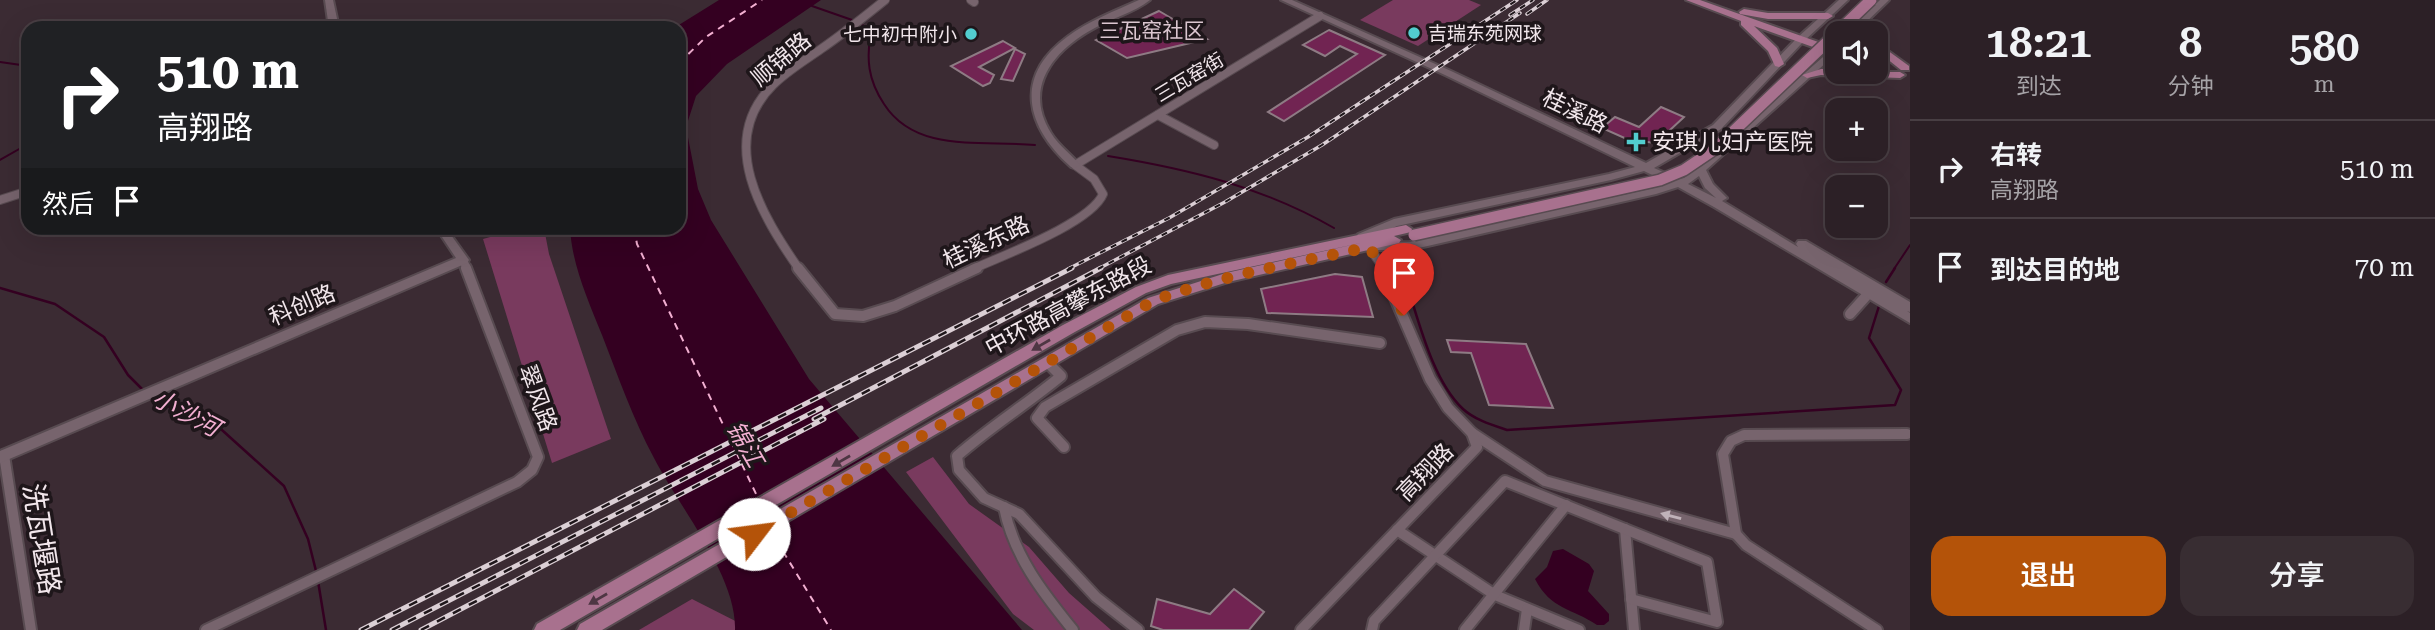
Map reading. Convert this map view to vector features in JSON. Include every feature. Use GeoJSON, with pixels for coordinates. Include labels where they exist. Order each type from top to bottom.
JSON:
{"type":"FeatureCollection","features":[{"type":"Feature","properties":{"kind":"main road"},"geometry":{"type":"LineString","coordinates":[[329,0],[333,21]]}},
{"type":"Feature","properties":{"kind":"main road","name":"桂溪路"},"geometry":{"type":"LineString","coordinates":[[1285,0],[1651,166],[1683,178],[1910,319]]}},
{"type":"Feature","properties":{"kind":"main road","name":"桂溪路"},"geometry":{"type":"LineString","coordinates":[[1300,0],[1651,166]]}},
{"type":"Feature","properties":{"kind":"main road"},"geometry":{"type":"LineString","coordinates":[[1690,0],[1803,36]]}},
{"type":"Feature","properties":{"kind":"main road"},"geometry":{"type":"LineString","coordinates":[[1711,0],[1825,45]]}},
{"type":"Feature","properties":{"kind":"main road"},"geometry":{"type":"LineString","coordinates":[[1365,242],[1394,223],[1651,166],[1717,127],[1803,36],[1844,0]]}},
{"type":"Feature","properties":{"kind":"main road","name":"中环路高攀东路段"},"geometry":{"type":"LineString","coordinates":[[1410,232],[1478,211],[1640,179],[1670,168],[1706,145],[1857,0]]}},
{"type":"Feature","properties":{"kind":"main road","name":"中环路高攀东路段"},"geometry":{"type":"LineString","coordinates":[[586,630],[1153,301],[1179,291],[1365,242],[1647,183],[1683,178],[1871,0]]}},
{"type":"Feature","properties":{"kind":"main road"},"geometry":{"type":"LineString","coordinates":[[1866,21],[1885,0]]}},
{"type":"Feature","properties":{"kind":"main road"},"geometry":{"type":"LineString","coordinates":[[1075,165],[1054,148],[1042,127],[1036,108],[1034,84],[1045,61],[1067,40],[1141,1]]}},
{"type":"Feature","properties":{"kind":"main road"},"geometry":{"type":"LineString","coordinates":[[1744,12],[1768,16],[1828,16]]}},
{"type":"Feature","properties":{"kind":"main road"},"geometry":{"type":"LineString","coordinates":[[1728,14],[1751,27],[1773,50],[1779,64]]}},
{"type":"Feature","properties":{"kind":"main road"},"geometry":{"type":"LineString","coordinates":[[1888,56],[1906,72]]}},
{"type":"Feature","properties":{"kind":"main road"},"geometry":{"type":"LineString","coordinates":[[1365,242],[1410,246],[1657,190],[1700,169],[1825,59]]}},
{"type":"Feature","properties":{"kind":"main road"},"geometry":{"type":"LineString","coordinates":[[1888,63],[1906,72]]}},
{"type":"Feature","properties":{"kind":"main road"},"geometry":{"type":"LineString","coordinates":[[1888,68],[1906,72]]}},
{"type":"Feature","properties":{"kind":"main road"},"geometry":{"type":"LineString","coordinates":[[1807,75],[1821,72],[1906,72]]}},
{"type":"Feature","properties":{"kind":"main road"},"geometry":{"type":"LineString","coordinates":[[1700,169],[1720,201]]}},
{"type":"Feature","properties":{"kind":"main road"},"geometry":{"type":"LineString","coordinates":[[1657,190],[1720,201]]}},
{"type":"Feature","properties":{"kind":"main road","name":"桂溪路"},"geometry":{"type":"LineString","coordinates":[[1720,201],[1910,308]]}},
{"type":"Feature","properties":{"kind":"main road"},"geometry":{"type":"LineString","coordinates":[[447,235],[463,260]]}},
{"type":"Feature","properties":{"kind":"main road","name":"中环路高攀东路段"},"geometry":{"type":"LineString","coordinates":[[543,630],[1068,329],[1141,290],[1216,268],[1365,242]]}},
{"type":"Feature","properties":{"kind":"main road","name":"科创路"},"geometry":{"type":"LineString","coordinates":[[2,456],[463,260]]}},
{"type":"Feature","properties":{"kind":"street","name":"顺锦路"},"geometry":{"type":"LineString","coordinates":[[835,314],[815,293],[767,221],[750,185],[744,148],[747,130],[764,94],[787,72],[885,0]]}},
{"type":"Feature","properties":{"kind":"street","name":"三瓦窑街"},"geometry":{"type":"LineString","coordinates":[[1075,165],[1320,16]]}},
{"type":"Feature","properties":{"kind":"street"},"geometry":{"type":"LineString","coordinates":[[1158,115],[1214,145]]}},
{"type":"Feature","properties":{"kind":"street","name":"桂溪东路"},"geometry":{"type":"LineString","coordinates":[[835,314],[863,316],[895,306],[1072,223],[1098,206],[1103,194],[1094,178],[1075,165]]}},
{"type":"Feature","properties":{"kind":"street"},"geometry":{"type":"LineString","coordinates":[[0,200],[21,193]]}},
{"type":"Feature","properties":{"kind":"street","name":"高翔路"},"geometry":{"type":"LineString","coordinates":[[1301,630],[1477,447],[1472,433],[1448,408],[1430,379],[1386,272],[1365,242]]}},
{"type":"Feature","properties":{"kind":"street","name":"翠风路"},"geometry":{"type":"LineString","coordinates":[[206,630],[517,482],[532,470],[538,457],[463,260]]}},
{"type":"Feature","properties":{"kind":"street"},"geometry":{"type":"LineString","coordinates":[[1850,314],[1868,294]]}},
{"type":"Feature","properties":{"kind":"street"},"geometry":{"type":"LineString","coordinates":[[1064,447],[1037,418],[1045,407],[1177,330],[1205,322],[1248,324],[1380,343]]}},
{"type":"Feature","properties":{"kind":"street"},"geometry":{"type":"LineString","coordinates":[[1048,363],[1061,376],[982,433],[957,456],[959,470],[984,498],[1019,513],[1096,597],[1138,630]]}},
{"type":"Feature","properties":{"kind":"street"},"geometry":{"type":"LineString","coordinates":[[1472,433],[1545,481],[1736,534],[1746,545],[1877,630]]}},
{"type":"Feature","properties":{"kind":"street"},"geometry":{"type":"LineString","coordinates":[[1736,534],[1723,454],[1731,441],[1744,435],[1909,433]]}},
{"type":"Feature","properties":{"kind":"street","name":"洗瓦堰路"},"geometry":{"type":"LineString","coordinates":[[2,456],[30,630]]}},
{"type":"Feature","properties":{"kind":"street"},"geometry":{"type":"LineString","coordinates":[[1371,627],[1506,481],[1707,562],[1717,622],[1631,599]]}},
{"type":"Feature","properties":{"kind":"street"},"geometry":{"type":"LineString","coordinates":[[1465,630],[1566,505]]}},
{"type":"Feature","properties":{"kind":"street"},"geometry":{"type":"LineString","coordinates":[[1003,506],[1005,522],[1033,576],[1073,630]]}},
{"type":"Feature","properties":{"kind":"street"},"geometry":{"type":"LineString","coordinates":[[1625,529],[1634,630]]}},
{"type":"Feature","properties":{"kind":"street"},"geometry":{"type":"LineString","coordinates":[[1398,530],[1495,596],[1579,630]]}},
{"type":"Feature","properties":{"kind":"street"},"geometry":{"type":"LineString","coordinates":[[1524,630],[1527,609]]}},
{"type":"Feature","properties":{"kind":"shaded area","name":"吉瑞东苑网球"},"geometry":{"type":"Polygon","coordinates":[[[1393,0],[1469,0],[1481,5],[1418,46],[1360,20],[1393,0]]]}},
{"type":"Feature","properties":{"kind":"shaded area"},"geometry":{"type":"Polygon","coordinates":[[[498,235],[545,235],[549,254],[611,439],[552,463],[483,239],[498,235]]]}},
{"type":"Feature","properties":{"kind":"shaded area"},"geometry":{"type":"Polygon","coordinates":[[[933,457],[969,504],[1029,547],[1069,593],[1111,630],[1034,630],[1013,614],[906,472],[933,457]]]}},
{"type":"Feature","properties":{"kind":"shaded area"},"geometry":{"type":"Polygon","coordinates":[[[692,599],[753,630],[639,630],[692,599]]]}},
{"type":"Feature","properties":{"kind":"water"},"geometry":{"type":"Polygon","coordinates":[[[719,0],[821,0],[727,64],[696,96],[686,127],[685,21],[719,0]]]}},
{"type":"Feature","properties":{"kind":"water","name":"锦江"},"geometry":{"type":"Polygon","coordinates":[[[686,127],[698,189],[711,220],[809,379],[1022,630],[735,630],[727,587],[717,565],[639,428],[582,282],[570,235],[686,235],[686,127]]]}},
{"type":"Feature","properties":{"kind":"water"},"geometry":{"type":"Polygon","coordinates":[[[1563,549],[1589,564],[1594,571],[1588,591],[1609,614],[1609,621],[1604,625],[1597,625],[1555,603],[1535,579],[1547,567],[1553,551],[1563,549]]]}},
{"type":"Feature","properties":{"kind":"building"},"geometry":{"type":"Polygon","coordinates":[[[1159,11],[1207,39],[1127,58],[1096,40],[1159,11]]]}},
{"type":"Feature","properties":{"kind":"building"},"geometry":{"type":"Polygon","coordinates":[[[1329,30],[1385,55],[1284,121],[1268,112],[1357,54],[1340,46],[1325,56],[1303,45],[1329,30]]]}},
{"type":"Feature","properties":{"kind":"building"},"geometry":{"type":"Polygon","coordinates":[[[1003,41],[1015,48],[979,67],[994,75],[990,83],[983,86],[951,66],[1003,41]]]}},
{"type":"Feature","properties":{"kind":"building"},"geometry":{"type":"Polygon","coordinates":[[[1015,49],[1025,54],[1013,81],[1001,79],[1015,49]]]}},
{"type":"Feature","properties":{"kind":"building"},"geometry":{"type":"Polygon","coordinates":[[[1661,107],[1684,117],[1656,143],[1629,140],[1602,128],[1615,117],[1639,127],[1661,107]]]}},
{"type":"Feature","properties":{"kind":"building"},"geometry":{"type":"Polygon","coordinates":[[[1335,274],[1362,277],[1373,317],[1267,313],[1261,289],[1335,274]]]}},
{"type":"Feature","properties":{"kind":"building"},"geometry":{"type":"Polygon","coordinates":[[[1447,340],[1526,344],[1553,408],[1489,405],[1471,353],[1451,352],[1447,340]]]}},
{"type":"Feature","properties":{"kind":"building"},"geometry":{"type":"Polygon","coordinates":[[[1234,589],[1264,612],[1249,630],[1163,630],[1151,626],[1157,599],[1210,614],[1234,589]]]}},
{"type":"Feature","properties":{"kind":"waterway"},"geometry":{"type":"LineString","coordinates":[[812,6],[855,21]]}},
{"type":"Feature","properties":{"kind":"waterway"},"geometry":{"type":"LineString","coordinates":[[861,24],[871,31],[869,60],[875,86],[884,104],[898,120],[914,131],[932,138],[973,143],[1035,145]]}},
{"type":"Feature","properties":{"kind":"waterway","name":"小沙河"},"geometry":{"type":"LineString","coordinates":[[0,62],[21,65]]}},
{"type":"Feature","properties":{"kind":"waterway","name":"小沙河"},"geometry":{"type":"LineString","coordinates":[[0,160],[21,148]]}},
{"type":"Feature","properties":{"kind":"waterway"},"geometry":{"type":"LineString","coordinates":[[1108,156],[1167,167],[1224,182],[1280,201],[1334,228]]}},
{"type":"Feature","properties":{"kind":"waterway"},"geometry":{"type":"LineString","coordinates":[[1894,269],[1910,245]]}},
{"type":"Feature","properties":{"kind":"waterway"},"geometry":{"type":"LineString","coordinates":[[1886,282],[1895,268]]}},
{"type":"Feature","properties":{"kind":"waterway"},"geometry":{"type":"LineString","coordinates":[[1402,270],[1433,362],[1452,396],[1473,416],[1507,430],[1895,405],[1901,390],[1869,338],[1879,306]]}},
{"type":"Feature","properties":{"kind":"waterway","name":"小沙河"},"geometry":{"type":"LineString","coordinates":[[0,288],[55,304],[104,337],[128,375],[145,392]]}},
{"type":"Feature","properties":{"kind":"waterway","name":"小沙河"},"geometry":{"type":"LineString","coordinates":[[150,397],[158,403],[212,421],[284,486],[308,539],[317,575]]}},
{"type":"Feature","properties":{"kind":"waterway","name":"小沙河"},"geometry":{"type":"LineString","coordinates":[[318,581],[326,630]]}},
{"type":"Feature","properties":{"kind":"ferry route"},"geometry":{"type":"LineString","coordinates":[[686,56],[706,37],[762,0]]}},
{"type":"Feature","properties":{"kind":"ferry route"},"geometry":{"type":"LineString","coordinates":[[635,235],[637,244],[758,498]]}},
{"type":"Feature","properties":{"kind":"ferry route"},"geometry":{"type":"LineString","coordinates":[[772,528],[784,553],[831,630]]}},
{"type":"Feature","properties":{"kind":"railway"},"geometry":{"type":"LineString","coordinates":[[1068,269],[1169,218],[1308,137],[1517,0]]}},
{"type":"Feature","properties":{"kind":"railway"},"geometry":{"type":"LineString","coordinates":[[1510,15],[1533,0]]}},
{"type":"Feature","properties":{"kind":"railway"},"geometry":{"type":"LineString","coordinates":[[1527,14],[1547,0]]}},
{"type":"Feature","properties":{"kind":"railway"},"geometry":{"type":"LineString","coordinates":[[1098,269],[1225,202],[1322,145],[1520,13]]}},
{"type":"Feature","properties":{"kind":"railway"},"geometry":{"type":"LineString","coordinates":[[361,630],[1072,268]]}},
{"type":"Feature","properties":{"kind":"railway"},"geometry":{"type":"LineString","coordinates":[[814,419],[1101,268]]}},
{"type":"Feature","properties":{"kind":"railway"},"geometry":{"type":"LineString","coordinates":[[392,630],[821,408]]}},
{"type":"Feature","properties":{"kind":"railway"},"geometry":{"type":"LineString","coordinates":[[421,630],[824,419]]}},
{"type":"Feature","properties":{"kind":"place","name":"吉瑞东苑网球"},"geometry":{"type":"Point","coordinates":[1414,33]}},
{"type":"Feature","properties":{"kind":"place","name":"七中初中附小"},"geometry":{"type":"Point","coordinates":[971,34]}},
{"type":"Feature","properties":{"kind":"place","name":"安琪儿妇产医院"},"geometry":{"type":"Point","coordinates":[1636,142]}},
{"type":"Feature","properties":{"kind":"district","name":"三瓦窑社区"},"geometry":{"type":"Point","coordinates":[1152,31]}},
{"type":"Feature","properties":{"kind":"route"},"geometry":{"type":"LineString","coordinates":[[754,534],[1153,301],[1179,291],[1369,247],[1386,272],[1404,315]]}}]}
